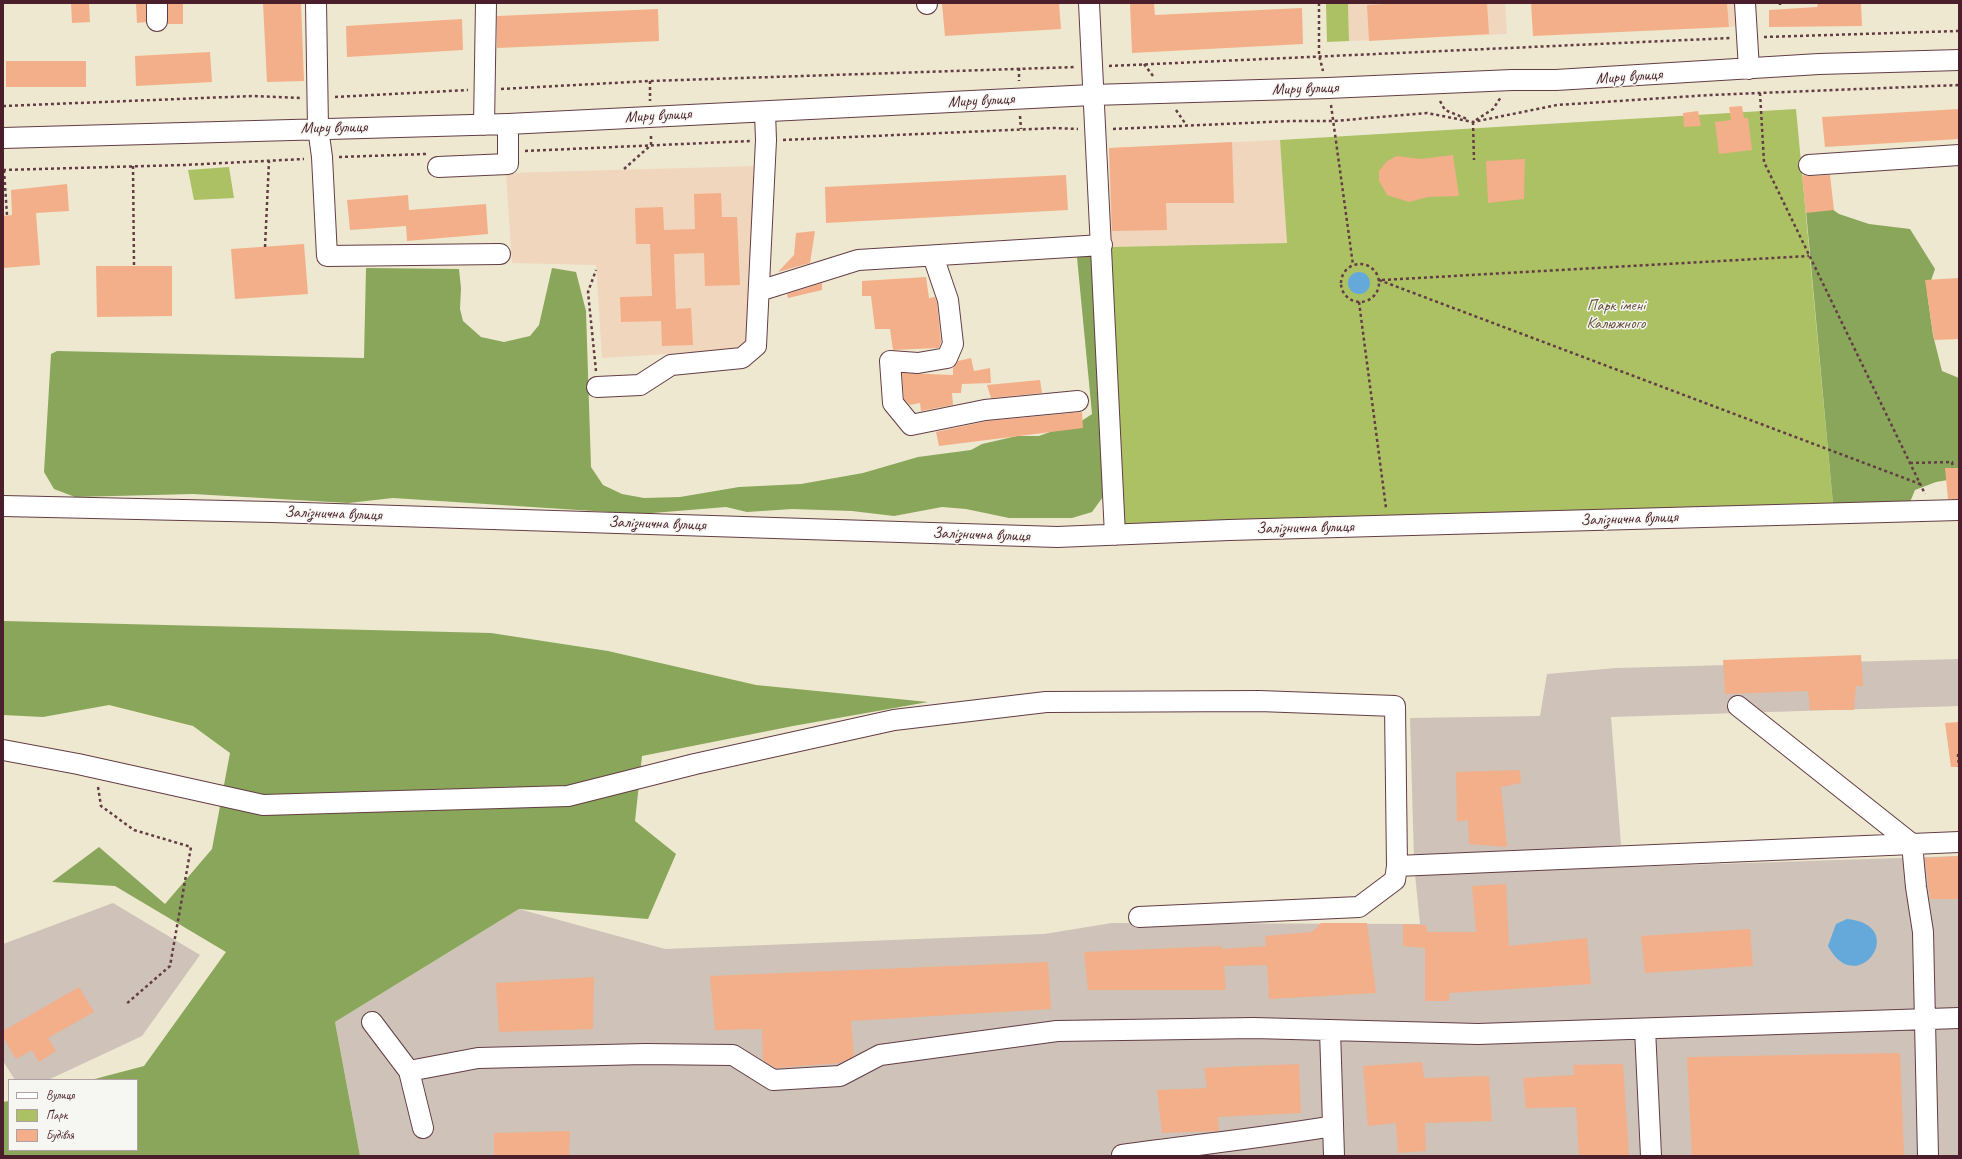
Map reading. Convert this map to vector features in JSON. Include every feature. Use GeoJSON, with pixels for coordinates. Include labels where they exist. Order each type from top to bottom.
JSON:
{"type":"FeatureCollection","features":[{"type":"Feature","properties":{"kind":"street"},"geometry":{"type":"LineString","coordinates":[[316,3],[318,128],[322,158],[327,256],[500,254]]}},
{"type":"Feature","properties":{"kind":"street"},"geometry":{"type":"LineString","coordinates":[[484,125],[486,3]]}},
{"type":"Feature","properties":{"kind":"street"},"geometry":{"type":"LineString","coordinates":[[1089,3],[1092,95],[1102,245],[1115,535]]}},
{"type":"Feature","properties":{"kind":"street"},"geometry":{"type":"LineString","coordinates":[[1745,3],[1749,69]]}},
{"type":"Feature","properties":{"kind":"street","name":"Миру вулиця"},"geometry":{"type":"LineString","coordinates":[[3,138],[318,128],[484,125],[1092,95],[1607,78],[1819,64],[1959,60]]}},
{"type":"Feature","properties":{"kind":"street"},"geometry":{"type":"LineString","coordinates":[[597,387],[640,385],[671,365],[742,358],[756,346],[766,140],[764,112]]}},
{"type":"Feature","properties":{"kind":"street"},"geometry":{"type":"LineString","coordinates":[[434,160],[508,164],[508,124]]}},
{"type":"Feature","properties":{"kind":"street"},"geometry":{"type":"LineString","coordinates":[[1809,165],[1959,155]]}},
{"type":"Feature","properties":{"kind":"street"},"geometry":{"type":"LineString","coordinates":[[759,291],[858,260],[1102,245]]}},
{"type":"Feature","properties":{"kind":"street"},"geometry":{"type":"LineString","coordinates":[[933,256],[948,300],[953,344],[947,358],[918,363],[890,361],[894,403],[911,425],[985,410],[1078,401]]}},
{"type":"Feature","properties":{"kind":"street","name":"Залізнична вулиця"},"geometry":{"type":"LineString","coordinates":[[3,506],[296,512],[1050,537],[1959,510]]}},
{"type":"Feature","properties":{"kind":"street"},"geometry":{"type":"LineString","coordinates":[[3,750],[96,768],[263,805],[568,796],[695,764],[894,720],[1046,702],[1259,701],[1395,706],[1397,866],[1395,880],[1359,907],[1139,916]]}},
{"type":"Feature","properties":{"kind":"street"},"geometry":{"type":"LineString","coordinates":[[1738,706],[1912,844],[1916,887],[1923,932],[1928,1156]]}},
{"type":"Feature","properties":{"kind":"street"},"geometry":{"type":"LineString","coordinates":[[1397,866],[1959,842]]}},
{"type":"Feature","properties":{"kind":"street"},"geometry":{"type":"LineString","coordinates":[[409,1072],[478,1058],[645,1054],[732,1055],[773,1080],[840,1076],[880,1055],[1058,1031],[1254,1028],[1478,1034],[1959,1018]]}},
{"type":"Feature","properties":{"kind":"street"},"geometry":{"type":"LineString","coordinates":[[372,1022],[409,1072],[423,1128]]}},
{"type":"Feature","properties":{"kind":"street"},"geometry":{"type":"LineString","coordinates":[[1645,1029],[1652,1156]]}},
{"type":"Feature","properties":{"kind":"street"},"geometry":{"type":"LineString","coordinates":[[1330,1030],[1334,1156]]}},
{"type":"Feature","properties":{"kind":"street"},"geometry":{"type":"LineString","coordinates":[[1122,1156],[1202,1143],[1279,1135],[1333,1126]]}},
{"type":"Feature","properties":{"kind":"path"},"geometry":{"type":"LineString","coordinates":[[1319,3],[1319,55]]}},
{"type":"Feature","properties":{"kind":"path"},"geometry":{"type":"LineString","coordinates":[[3,106],[253,96],[317,98],[768,77],[1092,66],[1319,55],[1959,31]]}},
{"type":"Feature","properties":{"kind":"path"},"geometry":{"type":"LineString","coordinates":[[1474,122],[1493,109],[1512,80]]}},
{"type":"Feature","properties":{"kind":"path"},"geometry":{"type":"LineString","coordinates":[[1429,84],[1446,110],[1474,122]]}},
{"type":"Feature","properties":{"kind":"path"},"geometry":{"type":"LineString","coordinates":[[507,151],[1055,128],[1094,130],[1290,121],[1334,121],[1427,113],[1474,122],[1557,104],[1760,93],[1959,85]]}},
{"type":"Feature","properties":{"kind":"path"},"geometry":{"type":"LineString","coordinates":[[1760,93],[1764,162],[1933,510]]}},
{"type":"Feature","properties":{"kind":"path"},"geometry":{"type":"LineString","coordinates":[[1334,121],[1353,265]]}},
{"type":"Feature","properties":{"kind":"path"},"geometry":{"type":"LineString","coordinates":[[1474,122],[1474,160]]}},
{"type":"Feature","properties":{"kind":"path"},"geometry":{"type":"LineString","coordinates":[[624,169],[651,145]]}},
{"type":"Feature","properties":{"kind":"path"},"geometry":{"type":"LineString","coordinates":[[7,215],[3,170],[322,158],[434,160]]}},
{"type":"Feature","properties":{"kind":"path"},"geometry":{"type":"LineString","coordinates":[[265,246],[269,161]]}},
{"type":"Feature","properties":{"kind":"path"},"geometry":{"type":"LineString","coordinates":[[133,166],[134,266]]}},
{"type":"Feature","properties":{"kind":"path"},"geometry":{"type":"LineString","coordinates":[[1379,280],[1809,256]]}},
{"type":"Feature","properties":{"kind":"path"},"geometry":{"type":"LineString","coordinates":[[1360,264],[1370,266],[1377,273],[1380,286],[1375,295],[1367,301],[1358,302],[1349,299],[1345,295],[1341,284],[1344,273],[1353,265],[1360,264]]}},
{"type":"Feature","properties":{"kind":"path"},"geometry":{"type":"LineString","coordinates":[[596,270],[588,292],[597,387]]}},
{"type":"Feature","properties":{"kind":"path"},"geometry":{"type":"LineString","coordinates":[[1379,280],[1920,484]]}},
{"type":"Feature","properties":{"kind":"path"},"geometry":{"type":"LineString","coordinates":[[1358,302],[1388,526]]}},
{"type":"Feature","properties":{"kind":"path"},"geometry":{"type":"LineString","coordinates":[[1910,463],[1952,462],[1953,468]]}},
{"type":"Feature","properties":{"kind":"path"},"geometry":{"type":"LineString","coordinates":[[1958,754],[1959,767]]}},
{"type":"Feature","properties":{"kind":"path"},"geometry":{"type":"LineString","coordinates":[[96,768],[100,806],[134,830],[191,847],[170,966],[125,1005]]}},
{"type":"Feature","properties":{"kind":"shaded area"},"geometry":{"type":"Polygon","coordinates":[[[1348,3],[1505,3],[1507,34],[1349,41],[1348,3]]]}},
{"type":"Feature","properties":{"kind":"shaded area"},"geometry":{"type":"Polygon","coordinates":[[[1727,3],[1739,3],[1740,26],[1729,27],[1727,3]]]}},
{"type":"Feature","properties":{"kind":"shaded area"},"geometry":{"type":"Polygon","coordinates":[[[1280,140],[1287,243],[1111,247],[1109,148],[1280,140]]]}},
{"type":"Feature","properties":{"kind":"shaded area"},"geometry":{"type":"Polygon","coordinates":[[[757,166],[749,349],[602,358],[596,265],[512,263],[506,173],[757,166]]]}},
{"type":"Feature","properties":{"kind":"shaded area"},"geometry":{"type":"Polygon","coordinates":[[[1959,659],[1959,706],[1611,717],[1621,845],[1414,860],[1410,718],[1540,716],[1547,674],[1616,668],[1959,659]]]}},
{"type":"Feature","properties":{"kind":"shaded area"},"geometry":{"type":"Polygon","coordinates":[[[1959,856],[1959,1156],[360,1156],[335,1022],[519,909],[665,949],[1044,934],[1112,923],[1420,924],[1415,874],[1959,856]]]}},
{"type":"Feature","properties":{"kind":"shaded area"},"geometry":{"type":"Polygon","coordinates":[[[113,903],[200,955],[142,1036],[50,1079],[14,1079],[3,1061],[3,944],[113,903]]]}},
{"type":"Feature","properties":{"kind":"green space"},"geometry":{"type":"Polygon","coordinates":[[[1326,3],[1348,3],[1349,41],[1327,42],[1326,3]]]}},
{"type":"Feature","properties":{"kind":"green space","name":"Парк імені Калюжного"},"geometry":{"type":"Polygon","coordinates":[[[1796,109],[1833,504],[1125,527],[1111,247],[1287,243],[1280,140],[1796,109]]]}},
{"type":"Feature","properties":{"kind":"green space"},"geometry":{"type":"Polygon","coordinates":[[[229,167],[234,198],[194,200],[188,170],[229,167]]]}},
{"type":"Feature","properties":{"kind":"green space"},"geometry":{"type":"Polygon","coordinates":[[[1804,189],[1839,214],[1869,224],[1910,229],[1935,269],[1927,292],[1933,335],[1942,371],[1959,378],[1959,478],[1936,482],[1915,490],[1910,502],[1833,504],[1804,189]]]}},
{"type":"Feature","properties":{"kind":"green space"},"geometry":{"type":"Polygon","coordinates":[[[1076,247],[1090,248],[1092,258],[1105,494],[1092,512],[1072,518],[1009,518],[966,509],[942,507],[894,516],[852,511],[792,509],[747,512],[726,507],[640,514],[393,498],[348,503],[193,494],[75,497],[54,489],[44,472],[51,354],[57,351],[364,358],[366,268],[459,269],[461,288],[460,309],[463,321],[481,337],[504,342],[530,336],[539,325],[552,268],[576,272],[586,311],[591,467],[603,485],[622,494],[644,498],[680,497],[739,487],[801,484],[863,473],[918,457],[971,450],[982,444],[1017,436],[1039,436],[1083,420],[1092,414],[1076,247]]]}},
{"type":"Feature","properties":{"kind":"green space"},"geometry":{"type":"Polygon","coordinates":[[[3,621],[491,633],[608,651],[756,685],[928,702],[793,726],[642,756],[635,821],[676,854],[648,919],[519,909],[335,1022],[360,1156],[3,1156],[3,1102],[8,1101],[8,1151],[138,1151],[138,1079],[95,1079],[144,1066],[226,952],[115,886],[52,882],[99,847],[165,904],[212,849],[230,753],[193,726],[109,705],[43,717],[3,715],[3,621]]]}},
{"type":"Feature","properties":{"kind":"water"},"geometry":{"type":"Polygon","coordinates":[[[1359,272],[1367,275],[1370,283],[1367,291],[1359,294],[1351,291],[1348,283],[1351,275],[1359,272]]]}},
{"type":"Feature","properties":{"kind":"water"},"geometry":{"type":"Polygon","coordinates":[[[1847,919],[1866,924],[1875,933],[1877,945],[1872,955],[1864,963],[1852,966],[1840,961],[1828,946],[1836,924],[1847,919]]]}},
{"type":"Feature","properties":{"kind":"building"},"geometry":{"type":"Polygon","coordinates":[[[71,3],[89,3],[90,22],[72,23],[71,3]]]}},
{"type":"Feature","properties":{"kind":"building"},"geometry":{"type":"Polygon","coordinates":[[[136,3],[146,3],[146,22],[137,23],[136,3]]]}},
{"type":"Feature","properties":{"kind":"building"},"geometry":{"type":"Polygon","coordinates":[[[168,3],[183,3],[183,24],[168,24],[168,3]]]}},
{"type":"Feature","properties":{"kind":"building"},"geometry":{"type":"Polygon","coordinates":[[[263,3],[301,3],[304,81],[267,82],[263,3]]]}},
{"type":"Feature","properties":{"kind":"building"},"geometry":{"type":"Polygon","coordinates":[[[1059,3],[1061,29],[945,36],[942,4],[1059,3]]]}},
{"type":"Feature","properties":{"kind":"building"},"geometry":{"type":"Polygon","coordinates":[[[1130,3],[1154,3],[1155,15],[1302,8],[1303,44],[1132,53],[1130,3]]]}},
{"type":"Feature","properties":{"kind":"building"},"geometry":{"type":"Polygon","coordinates":[[[1403,3],[1487,3],[1489,34],[1369,41],[1367,5],[1403,3]]]}},
{"type":"Feature","properties":{"kind":"building"},"geometry":{"type":"Polygon","coordinates":[[[1531,3],[1727,3],[1729,27],[1533,36],[1531,3]]]}},
{"type":"Feature","properties":{"kind":"building"},"geometry":{"type":"Polygon","coordinates":[[[1818,3],[1861,3],[1862,26],[1769,27],[1769,10],[1817,7],[1818,3]]]}},
{"type":"Feature","properties":{"kind":"building"},"geometry":{"type":"Polygon","coordinates":[[[658,9],[659,41],[497,48],[497,16],[658,9]]]}},
{"type":"Feature","properties":{"kind":"building"},"geometry":{"type":"Polygon","coordinates":[[[462,19],[463,50],[347,57],[346,26],[462,19]]]}},
{"type":"Feature","properties":{"kind":"building"},"geometry":{"type":"Polygon","coordinates":[[[210,52],[212,82],[136,86],[135,56],[210,52]]]}},
{"type":"Feature","properties":{"kind":"building"},"geometry":{"type":"Polygon","coordinates":[[[6,61],[86,61],[86,87],[6,87],[6,61]]]}},
{"type":"Feature","properties":{"kind":"building"},"geometry":{"type":"Polygon","coordinates":[[[1742,106],[1744,118],[1748,118],[1752,150],[1719,154],[1715,122],[1731,120],[1729,107],[1742,106]]]}},
{"type":"Feature","properties":{"kind":"building"},"geometry":{"type":"Polygon","coordinates":[[[1959,109],[1959,139],[1825,147],[1822,117],[1959,109]]]}},
{"type":"Feature","properties":{"kind":"building"},"geometry":{"type":"Polygon","coordinates":[[[1698,111],[1701,126],[1684,127],[1683,113],[1698,111]]]}},
{"type":"Feature","properties":{"kind":"building"},"geometry":{"type":"Polygon","coordinates":[[[1232,142],[1234,203],[1166,203],[1167,230],[1112,231],[1109,148],[1232,142]]]}},
{"type":"Feature","properties":{"kind":"building"},"geometry":{"type":"Polygon","coordinates":[[[1453,155],[1459,196],[1428,197],[1409,202],[1387,195],[1379,181],[1379,171],[1387,161],[1397,156],[1421,159],[1453,155]]]}},
{"type":"Feature","properties":{"kind":"building"},"geometry":{"type":"Polygon","coordinates":[[[1525,159],[1524,199],[1488,203],[1486,161],[1525,159]]]}},
{"type":"Feature","properties":{"kind":"building"},"geometry":{"type":"Polygon","coordinates":[[[1066,175],[1068,210],[826,223],[825,187],[1066,175]]]}},
{"type":"Feature","properties":{"kind":"building"},"geometry":{"type":"Polygon","coordinates":[[[1802,175],[1830,175],[1834,210],[1806,213],[1802,175]]]}},
{"type":"Feature","properties":{"kind":"building"},"geometry":{"type":"Polygon","coordinates":[[[67,184],[69,211],[36,213],[40,265],[3,268],[3,216],[12,215],[11,190],[67,184]]]}},
{"type":"Feature","properties":{"kind":"building"},"geometry":{"type":"Polygon","coordinates":[[[721,193],[722,217],[737,217],[740,285],[705,286],[704,253],[674,254],[676,309],[691,308],[693,345],[662,346],[661,321],[621,322],[620,297],[652,296],[650,244],[636,244],[635,208],[663,207],[664,230],[695,229],[694,194],[721,193]]]}},
{"type":"Feature","properties":{"kind":"building"},"geometry":{"type":"Polygon","coordinates":[[[408,195],[409,210],[486,204],[488,234],[407,241],[406,226],[350,230],[347,200],[408,195]]]}},
{"type":"Feature","properties":{"kind":"building"},"geometry":{"type":"Polygon","coordinates":[[[815,231],[810,263],[778,272],[794,255],[796,233],[815,231]]]}},
{"type":"Feature","properties":{"kind":"building"},"geometry":{"type":"Polygon","coordinates":[[[304,244],[308,294],[235,299],[231,249],[304,244]]]}},
{"type":"Feature","properties":{"kind":"building"},"geometry":{"type":"Polygon","coordinates":[[[96,266],[172,266],[172,316],[97,317],[96,266]]]}},
{"type":"Feature","properties":{"kind":"building"},"geometry":{"type":"Polygon","coordinates":[[[926,277],[929,298],[935,297],[937,303],[941,342],[939,348],[893,350],[890,329],[875,329],[871,296],[862,296],[862,281],[926,277]]]}},
{"type":"Feature","properties":{"kind":"building"},"geometry":{"type":"Polygon","coordinates":[[[1959,278],[1959,339],[1934,340],[1925,280],[1959,278]]]}},
{"type":"Feature","properties":{"kind":"building"},"geometry":{"type":"Polygon","coordinates":[[[822,283],[822,290],[788,298],[787,294],[822,283]]]}},
{"type":"Feature","properties":{"kind":"building"},"geometry":{"type":"Polygon","coordinates":[[[971,358],[974,371],[990,368],[991,383],[962,384],[961,393],[952,393],[953,405],[921,411],[920,403],[910,405],[904,399],[902,373],[953,375],[953,368],[958,361],[971,358]]]}},
{"type":"Feature","properties":{"kind":"building"},"geometry":{"type":"Polygon","coordinates":[[[1040,380],[1042,393],[991,398],[987,385],[1040,380]]]}},
{"type":"Feature","properties":{"kind":"building"},"geometry":{"type":"Polygon","coordinates":[[[1082,412],[1083,428],[939,446],[936,432],[987,421],[1082,412]]]}},
{"type":"Feature","properties":{"kind":"building"},"geometry":{"type":"Polygon","coordinates":[[[1945,468],[1959,468],[1959,499],[1948,499],[1945,468]]]}},
{"type":"Feature","properties":{"kind":"building"},"geometry":{"type":"Polygon","coordinates":[[[1861,655],[1863,686],[1856,686],[1854,710],[1810,710],[1808,691],[1725,694],[1723,660],[1861,655]]]}},
{"type":"Feature","properties":{"kind":"building"},"geometry":{"type":"Polygon","coordinates":[[[1959,722],[1959,767],[1951,767],[1945,723],[1959,722]]]}},
{"type":"Feature","properties":{"kind":"building"},"geometry":{"type":"Polygon","coordinates":[[[1520,770],[1521,783],[1501,787],[1507,847],[1469,844],[1468,820],[1457,822],[1456,772],[1520,770]]]}},
{"type":"Feature","properties":{"kind":"building"},"geometry":{"type":"Polygon","coordinates":[[[1959,856],[1959,899],[1930,899],[1925,858],[1959,856]]]}},
{"type":"Feature","properties":{"kind":"building"},"geometry":{"type":"Polygon","coordinates":[[[1506,884],[1509,946],[1587,938],[1591,984],[1449,993],[1449,1001],[1425,1001],[1425,948],[1403,946],[1403,924],[1426,925],[1427,932],[1476,932],[1472,886],[1506,884]]]}},
{"type":"Feature","properties":{"kind":"building"},"geometry":{"type":"Polygon","coordinates":[[[1321,923],[1367,923],[1376,993],[1269,999],[1267,965],[1224,966],[1226,990],[1088,990],[1084,952],[1221,946],[1222,949],[1266,946],[1265,936],[1312,932],[1321,923]]]}},
{"type":"Feature","properties":{"kind":"building"},"geometry":{"type":"Polygon","coordinates":[[[1750,929],[1753,966],[1645,973],[1641,936],[1750,929]]]}},
{"type":"Feature","properties":{"kind":"building"},"geometry":{"type":"Polygon","coordinates":[[[1048,962],[1051,1009],[851,1021],[854,1056],[840,1063],[775,1068],[763,1060],[762,1029],[715,1030],[710,976],[1048,962]]]}},
{"type":"Feature","properties":{"kind":"building"},"geometry":{"type":"Polygon","coordinates":[[[594,977],[593,1029],[499,1032],[496,983],[594,977]]]}},
{"type":"Feature","properties":{"kind":"building"},"geometry":{"type":"Polygon","coordinates":[[[79,987],[94,1012],[48,1038],[56,1051],[39,1062],[32,1050],[16,1059],[3,1037],[3,1031],[79,987]]]}},
{"type":"Feature","properties":{"kind":"building"},"geometry":{"type":"Polygon","coordinates":[[[1900,1053],[1904,1156],[1692,1156],[1687,1057],[1900,1053]]]}},
{"type":"Feature","properties":{"kind":"building"},"geometry":{"type":"Polygon","coordinates":[[[1422,1062],[1424,1078],[1489,1076],[1492,1121],[1425,1123],[1426,1151],[1398,1153],[1396,1123],[1368,1126],[1363,1066],[1422,1062]]]}},
{"type":"Feature","properties":{"kind":"building"},"geometry":{"type":"Polygon","coordinates":[[[1299,1064],[1301,1113],[1218,1117],[1219,1131],[1162,1133],[1157,1090],[1207,1088],[1204,1068],[1299,1064]]]}},
{"type":"Feature","properties":{"kind":"building"},"geometry":{"type":"Polygon","coordinates":[[[1623,1064],[1629,1156],[1579,1156],[1576,1107],[1526,1108],[1523,1078],[1574,1075],[1573,1065],[1623,1064]]]}},
{"type":"Feature","properties":{"kind":"building"},"geometry":{"type":"Polygon","coordinates":[[[570,1131],[569,1156],[494,1156],[494,1133],[570,1131]]]}}]}
